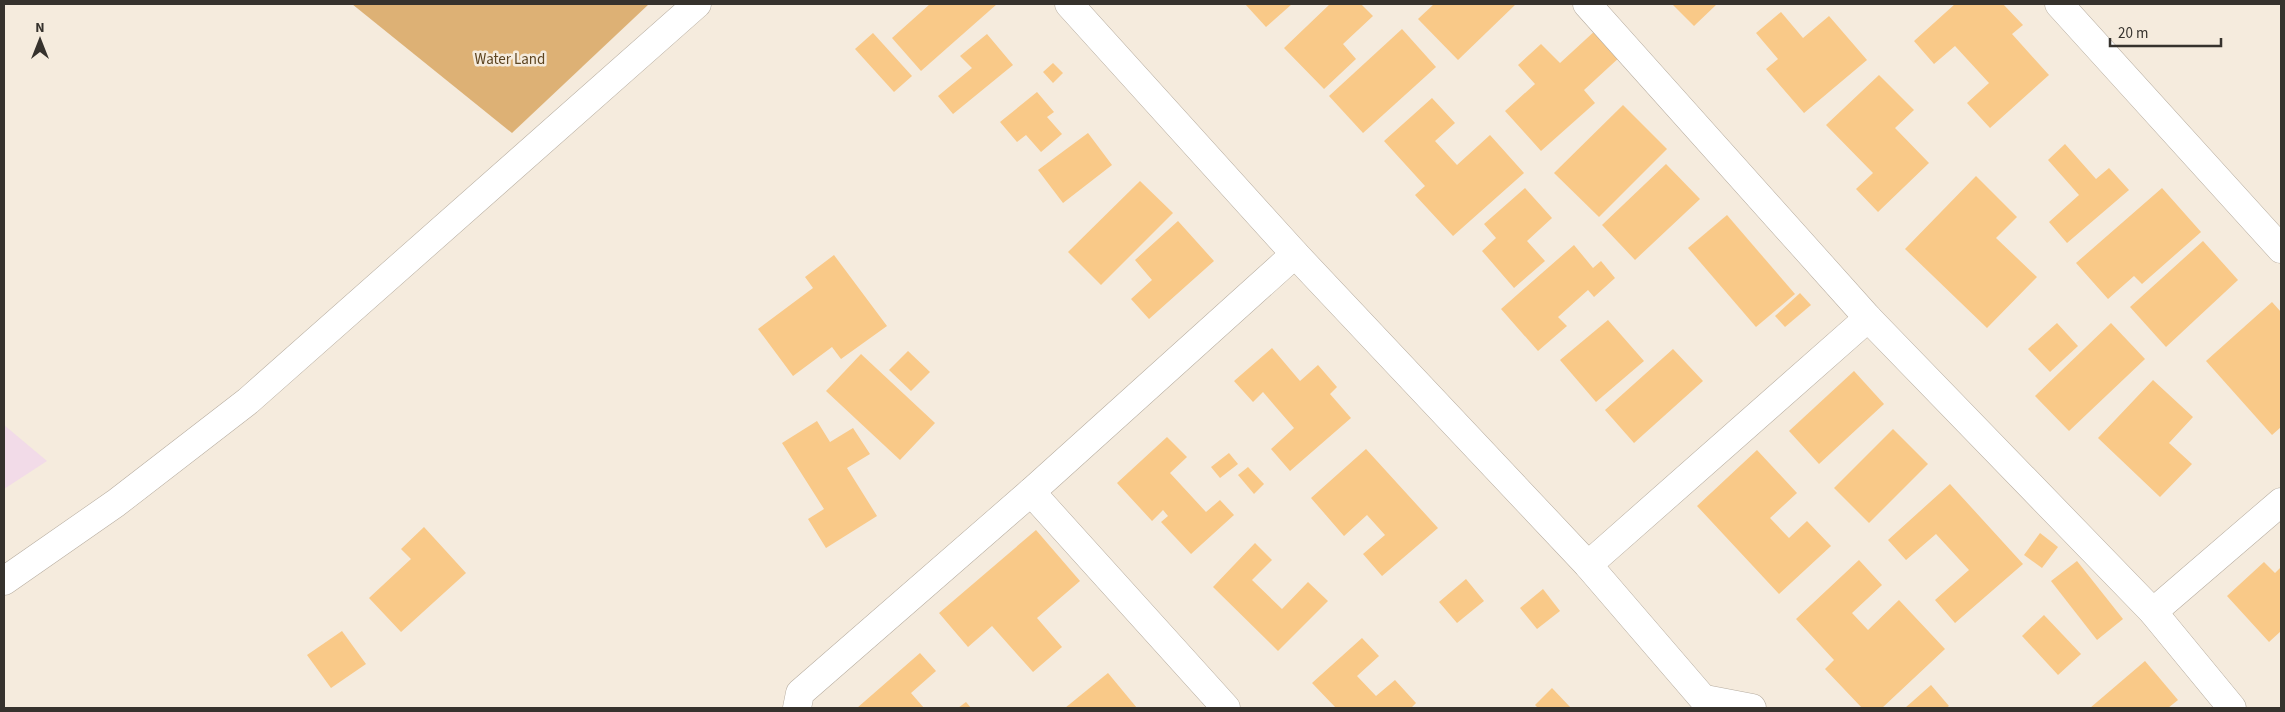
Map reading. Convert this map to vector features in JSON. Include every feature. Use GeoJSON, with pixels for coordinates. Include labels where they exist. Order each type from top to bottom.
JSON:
{"type":"FeatureCollection","features":[{"type":"Feature","properties":{"kind":"street"},"geometry":{"type":"LineString","coordinates":[[4,581],[116,503],[248,401],[697,4]]}},
{"type":"Feature","properties":{"kind":"street"},"geometry":{"type":"LineString","coordinates":[[1069,4],[1295,254],[1588,565],[1708,704],[1752,708]]}},
{"type":"Feature","properties":{"kind":"street"},"geometry":{"type":"LineString","coordinates":[[1587,4],[1868,318],[2153,612],[2232,708]]}},
{"type":"Feature","properties":{"kind":"street"},"geometry":{"type":"LineString","coordinates":[[2059,4],[2281,249]]}},
{"type":"Feature","properties":{"kind":"street"},"geometry":{"type":"LineString","coordinates":[[797,708],[800,693],[1031,492],[1295,254]]}},
{"type":"Feature","properties":{"kind":"street"},"geometry":{"type":"LineString","coordinates":[[1588,565],[1868,318]]}},
{"type":"Feature","properties":{"kind":"street"},"geometry":{"type":"LineString","coordinates":[[1031,492],[1226,708]]}},
{"type":"Feature","properties":{"kind":"street"},"geometry":{"type":"LineString","coordinates":[[2153,612],[2281,502]]}},
{"type":"Feature","properties":{"kind":"shaded area"},"geometry":{"type":"Polygon","coordinates":[[[4,425],[47,461],[4,489],[4,425]]]}},
{"type":"Feature","properties":{"kind":"green space","name":"Water Land"},"geometry":{"type":"Polygon","coordinates":[[[352,4],[649,4],[512,133],[352,4]]]}},
{"type":"Feature","properties":{"kind":"building"},"geometry":{"type":"Polygon","coordinates":[[[930,4],[997,4],[921,71],[892,38],[930,4]]]}},
{"type":"Feature","properties":{"kind":"building"},"geometry":{"type":"Polygon","coordinates":[[[1245,4],[1292,4],[1266,27],[1245,4]]]}},
{"type":"Feature","properties":{"kind":"building"},"geometry":{"type":"Polygon","coordinates":[[[1330,4],[1361,4],[1373,16],[1343,44],[1356,59],[1324,89],[1284,48],[1330,4]]]}},
{"type":"Feature","properties":{"kind":"building"},"geometry":{"type":"Polygon","coordinates":[[[1434,4],[1516,4],[1458,60],[1418,19],[1434,4]]]}},
{"type":"Feature","properties":{"kind":"building"},"geometry":{"type":"Polygon","coordinates":[[[1672,4],[1717,4],[1694,26],[1672,4]]]}},
{"type":"Feature","properties":{"kind":"building"},"geometry":{"type":"Polygon","coordinates":[[[1955,4],[2003,4],[2023,25],[2012,34],[2049,75],[1990,128],[1967,103],[1989,83],[1955,46],[1934,64],[1914,41],[1955,4]]]}},
{"type":"Feature","properties":{"kind":"building"},"geometry":{"type":"Polygon","coordinates":[[[1781,12],[1803,38],[1829,16],[1867,60],[1804,113],[1766,69],[1778,59],[1756,33],[1781,12]]]}},
{"type":"Feature","properties":{"kind":"building"},"geometry":{"type":"Polygon","coordinates":[[[1402,29],[1436,67],[1363,133],[1329,96],[1402,29]]]}},
{"type":"Feature","properties":{"kind":"building"},"geometry":{"type":"Polygon","coordinates":[[[1597,29],[1621,56],[1584,90],[1595,103],[1541,151],[1505,111],[1535,84],[1518,65],[1541,44],[1560,63],[1597,29]]]}},
{"type":"Feature","properties":{"kind":"building"},"geometry":{"type":"Polygon","coordinates":[[[873,33],[912,76],[894,92],[855,49],[873,33]]]}},
{"type":"Feature","properties":{"kind":"building"},"geometry":{"type":"Polygon","coordinates":[[[987,34],[1013,65],[953,114],[938,96],[972,68],[960,56],[987,34]]]}},
{"type":"Feature","properties":{"kind":"building"},"geometry":{"type":"Polygon","coordinates":[[[1053,63],[1063,73],[1053,83],[1043,72],[1053,63]]]}},
{"type":"Feature","properties":{"kind":"building"},"geometry":{"type":"Polygon","coordinates":[[[1879,75],[1914,110],[1895,128],[1929,163],[1878,212],[1856,189],[1873,173],[1826,125],[1879,75]]]}},
{"type":"Feature","properties":{"kind":"building"},"geometry":{"type":"Polygon","coordinates":[[[1037,92],[1054,112],[1047,117],[1062,134],[1041,152],[1026,135],[1017,142],[1000,122],[1037,92]]]}},
{"type":"Feature","properties":{"kind":"building"},"geometry":{"type":"Polygon","coordinates":[[[1432,98],[1455,123],[1435,141],[1457,165],[1490,135],[1524,173],[1453,236],[1415,195],[1425,186],[1384,141],[1432,98]]]}},
{"type":"Feature","properties":{"kind":"building"},"geometry":{"type":"Polygon","coordinates":[[[1623,105],[1667,149],[1599,217],[1554,173],[1623,105]]]}},
{"type":"Feature","properties":{"kind":"building"},"geometry":{"type":"Polygon","coordinates":[[[1088,133],[1112,165],[1063,203],[1038,170],[1088,133]]]}},
{"type":"Feature","properties":{"kind":"building"},"geometry":{"type":"Polygon","coordinates":[[[2065,144],[2096,179],[2109,168],[2129,190],[2067,243],[2049,222],[2079,195],[2048,160],[2065,144]]]}},
{"type":"Feature","properties":{"kind":"building"},"geometry":{"type":"Polygon","coordinates":[[[1666,164],[1700,199],[1635,260],[1602,225],[1666,164]]]}},
{"type":"Feature","properties":{"kind":"building"},"geometry":{"type":"Polygon","coordinates":[[[1976,176],[2017,217],[1996,238],[2037,277],[1987,328],[1905,249],[1976,176]]]}},
{"type":"Feature","properties":{"kind":"building"},"geometry":{"type":"Polygon","coordinates":[[[1140,181],[1173,213],[1101,285],[1068,252],[1140,181]]]}},
{"type":"Feature","properties":{"kind":"building"},"geometry":{"type":"Polygon","coordinates":[[[1525,188],[1552,218],[1527,241],[1545,261],[1514,288],[1482,251],[1496,238],[1484,224],[1525,188]]]}},
{"type":"Feature","properties":{"kind":"building"},"geometry":{"type":"Polygon","coordinates":[[[2162,188],[2201,232],[2142,284],[2134,276],[2108,299],[2076,263],[2162,188]]]}},
{"type":"Feature","properties":{"kind":"building"},"geometry":{"type":"Polygon","coordinates":[[[1727,215],[1795,294],[1756,327],[1688,248],[1727,215]]]}},
{"type":"Feature","properties":{"kind":"building"},"geometry":{"type":"Polygon","coordinates":[[[1178,221],[1214,261],[1149,319],[1131,299],[1152,280],[1135,260],[1178,221]]]}},
{"type":"Feature","properties":{"kind":"building"},"geometry":{"type":"Polygon","coordinates":[[[2203,241],[2238,280],[2166,347],[2130,307],[2203,241]]]}},
{"type":"Feature","properties":{"kind":"building"},"geometry":{"type":"Polygon","coordinates":[[[1574,245],[1593,268],[1601,261],[1615,278],[1594,297],[1588,290],[1558,317],[1567,326],[1538,351],[1501,309],[1574,245]]]}},
{"type":"Feature","properties":{"kind":"building"},"geometry":{"type":"Polygon","coordinates":[[[834,255],[887,326],[841,359],[832,347],[793,376],[758,329],[813,288],[805,277],[834,255]]]}},
{"type":"Feature","properties":{"kind":"building"},"geometry":{"type":"Polygon","coordinates":[[[1800,293],[1811,305],[1785,327],[1775,316],[1800,293]]]}},
{"type":"Feature","properties":{"kind":"building"},"geometry":{"type":"Polygon","coordinates":[[[2272,302],[2281,312],[2281,427],[2272,435],[2206,361],[2272,302]]]}},
{"type":"Feature","properties":{"kind":"building"},"geometry":{"type":"Polygon","coordinates":[[[1608,320],[1644,361],[1596,402],[1560,360],[1608,320]]]}},
{"type":"Feature","properties":{"kind":"building"},"geometry":{"type":"Polygon","coordinates":[[[2057,323],[2078,346],[2050,372],[2028,349],[2057,323]]]}},
{"type":"Feature","properties":{"kind":"building"},"geometry":{"type":"Polygon","coordinates":[[[2111,323],[2145,359],[2069,431],[2035,396],[2111,323]]]}},
{"type":"Feature","properties":{"kind":"building"},"geometry":{"type":"Polygon","coordinates":[[[1272,348],[1300,381],[1318,365],[1337,387],[1330,394],[1351,418],[1290,471],[1271,449],[1294,428],[1263,392],[1253,402],[1234,381],[1272,348]]]}},
{"type":"Feature","properties":{"kind":"building"},"geometry":{"type":"Polygon","coordinates":[[[1673,349],[1703,381],[1634,443],[1605,410],[1673,349]]]}},
{"type":"Feature","properties":{"kind":"building"},"geometry":{"type":"Polygon","coordinates":[[[908,351],[930,372],[911,391],[889,370],[908,351]]]}},
{"type":"Feature","properties":{"kind":"building"},"geometry":{"type":"Polygon","coordinates":[[[861,354],[935,423],[900,460],[826,391],[861,354]]]}},
{"type":"Feature","properties":{"kind":"building"},"geometry":{"type":"Polygon","coordinates":[[[1854,371],[1884,404],[1819,464],[1789,431],[1854,371]]]}},
{"type":"Feature","properties":{"kind":"building"},"geometry":{"type":"Polygon","coordinates":[[[2153,380],[2193,417],[2169,443],[2192,464],[2160,497],[2098,438],[2153,380]]]}},
{"type":"Feature","properties":{"kind":"building"},"geometry":{"type":"Polygon","coordinates":[[[817,421],[830,442],[853,428],[870,454],[847,468],[877,516],[826,548],[808,519],[824,509],[782,443],[817,421]]]}},
{"type":"Feature","properties":{"kind":"building"},"geometry":{"type":"Polygon","coordinates":[[[1893,429],[1928,464],[1869,523],[1834,488],[1893,429]]]}},
{"type":"Feature","properties":{"kind":"building"},"geometry":{"type":"Polygon","coordinates":[[[1167,437],[1187,457],[1170,473],[1206,512],[1220,500],[1234,515],[1191,554],[1161,522],[1168,516],[1163,510],[1152,521],[1117,483],[1167,437]]]}},
{"type":"Feature","properties":{"kind":"building"},"geometry":{"type":"Polygon","coordinates":[[[1366,449],[1438,528],[1382,576],[1363,554],[1385,535],[1367,515],[1344,536],[1311,498],[1366,449]]]}},
{"type":"Feature","properties":{"kind":"building"},"geometry":{"type":"Polygon","coordinates":[[[1757,450],[1797,493],[1770,518],[1789,538],[1807,521],[1831,546],[1779,594],[1697,506],[1757,450]]]}},
{"type":"Feature","properties":{"kind":"building"},"geometry":{"type":"Polygon","coordinates":[[[1229,453],[1238,464],[1220,478],[1211,467],[1229,453]]]}},
{"type":"Feature","properties":{"kind":"building"},"geometry":{"type":"Polygon","coordinates":[[[1248,467],[1264,484],[1254,494],[1238,475],[1248,467]]]}},
{"type":"Feature","properties":{"kind":"building"},"geometry":{"type":"Polygon","coordinates":[[[1950,484],[2023,564],[1955,623],[1935,600],[1969,570],[1936,534],[1906,560],[1888,540],[1950,484]]]}},
{"type":"Feature","properties":{"kind":"building"},"geometry":{"type":"Polygon","coordinates":[[[424,527],[466,573],[401,632],[369,598],[411,559],[401,549],[424,527]]]}},
{"type":"Feature","properties":{"kind":"building"},"geometry":{"type":"Polygon","coordinates":[[[1036,530],[1080,581],[1037,618],[1062,647],[1033,672],[992,626],[968,647],[939,613],[1036,530]]]}},
{"type":"Feature","properties":{"kind":"building"},"geometry":{"type":"Polygon","coordinates":[[[2040,533],[2058,547],[2042,568],[2024,555],[2040,533]]]}},
{"type":"Feature","properties":{"kind":"building"},"geometry":{"type":"Polygon","coordinates":[[[1255,543],[1272,560],[1252,580],[1282,609],[1308,582],[1328,601],[1278,651],[1213,587],[1255,543]]]}},
{"type":"Feature","properties":{"kind":"building"},"geometry":{"type":"Polygon","coordinates":[[[1859,560],[1882,585],[1852,613],[1868,630],[1899,600],[1945,649],[1882,708],[1862,708],[1825,669],[1834,660],[1796,619],[1859,560]]]}},
{"type":"Feature","properties":{"kind":"building"},"geometry":{"type":"Polygon","coordinates":[[[2077,561],[2123,619],[2097,640],[2051,581],[2077,561]]]}},
{"type":"Feature","properties":{"kind":"building"},"geometry":{"type":"Polygon","coordinates":[[[2264,562],[2275,573],[2281,567],[2281,631],[2269,642],[2227,596],[2264,562]]]}},
{"type":"Feature","properties":{"kind":"building"},"geometry":{"type":"Polygon","coordinates":[[[1466,579],[1484,601],[1457,623],[1439,602],[1466,579]]]}},
{"type":"Feature","properties":{"kind":"building"},"geometry":{"type":"Polygon","coordinates":[[[1543,589],[1560,611],[1537,629],[1520,608],[1543,589]]]}},
{"type":"Feature","properties":{"kind":"building"},"geometry":{"type":"Polygon","coordinates":[[[2044,615],[2081,654],[2058,675],[2022,636],[2044,615]]]}},
{"type":"Feature","properties":{"kind":"building"},"geometry":{"type":"Polygon","coordinates":[[[342,631],[366,664],[331,688],[307,655],[342,631]]]}},
{"type":"Feature","properties":{"kind":"building"},"geometry":{"type":"Polygon","coordinates":[[[1362,638],[1379,656],[1357,676],[1376,696],[1395,680],[1416,703],[1411,708],[1336,708],[1312,683],[1362,638]]]}},
{"type":"Feature","properties":{"kind":"building"},"geometry":{"type":"Polygon","coordinates":[[[920,653],[936,671],[911,693],[924,708],[857,708],[920,653]]]}},
{"type":"Feature","properties":{"kind":"building"},"geometry":{"type":"Polygon","coordinates":[[[2145,661],[2178,700],[2168,708],[2090,708],[2145,661]]]}},
{"type":"Feature","properties":{"kind":"building"},"geometry":{"type":"Polygon","coordinates":[[[1108,673],[1137,708],[1065,708],[1108,673]]]}},
{"type":"Feature","properties":{"kind":"building"},"geometry":{"type":"Polygon","coordinates":[[[1931,685],[1949,706],[1946,708],[1905,708],[1931,685]]]}},
{"type":"Feature","properties":{"kind":"building"},"geometry":{"type":"Polygon","coordinates":[[[1552,688],[1571,708],[1538,708],[1535,705],[1552,688]]]}},
{"type":"Feature","properties":{"kind":"building"},"geometry":{"type":"Polygon","coordinates":[[[966,702],[971,708],[958,708],[966,702]]]}}]}
